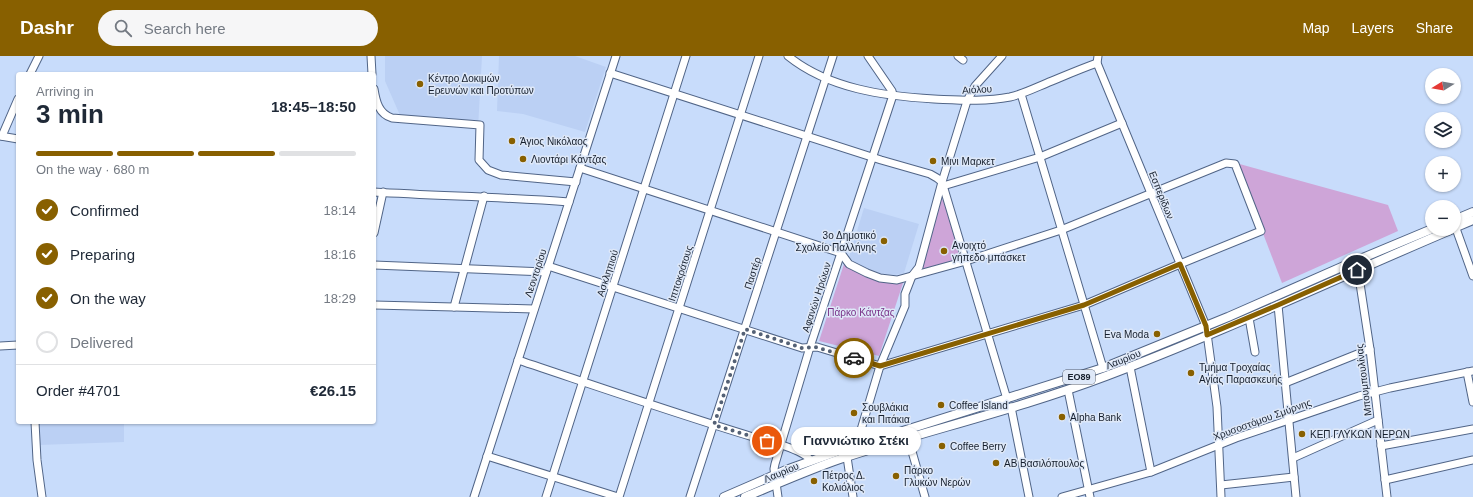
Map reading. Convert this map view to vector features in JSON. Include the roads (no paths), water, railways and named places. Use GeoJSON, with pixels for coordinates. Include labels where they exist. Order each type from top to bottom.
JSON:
{"type":"FeatureCollection","features":[{"type":"Feature","properties":{"kind":"main road","name":"Λαυρίου"},"geometry":{"type":"LineString","coordinates":[[1461,220],[1473,212]]}},
{"type":"Feature","properties":{"kind":"main road","name":"Λαυρίου"},"geometry":{"type":"LineString","coordinates":[[1461,223],[1473,220]]}},
{"type":"Feature","properties":{"kind":"main road","name":"Λαυρίου"},"geometry":{"type":"LineString","coordinates":[[724,497],[811,460],[1102,368],[1206,326],[1425,232]]}},
{"type":"Feature","properties":{"kind":"main road","name":"Λαυρίου"},"geometry":{"type":"LineString","coordinates":[[745,497],[847,457],[1068,390],[1130,367],[1249,318],[1430,236]]}},
{"type":"Feature","properties":{"kind":"street"},"geometry":{"type":"LineString","coordinates":[[31,72],[39,56]]}},
{"type":"Feature","properties":{"kind":"street"},"geometry":{"type":"LineString","coordinates":[[371,56],[372,72]]}},
{"type":"Feature","properties":{"kind":"street","name":"Λεονταρίου"},"geometry":{"type":"LineString","coordinates":[[474,497],[616,56]]}},
{"type":"Feature","properties":{"kind":"street","name":"Ασκληπιού"},"geometry":{"type":"LineString","coordinates":[[546,497],[686,56]]}},
{"type":"Feature","properties":{"kind":"street","name":"Ιπποκράτους"},"geometry":{"type":"LineString","coordinates":[[618,497],[759,56]]}},
{"type":"Feature","properties":{"kind":"street","name":"Αιόλου"},"geometry":{"type":"LineString","coordinates":[[788,56],[806,69],[826,79],[858,88],[892,95],[967,101],[1004,98],[1021,94],[1097,59]]}},
{"type":"Feature","properties":{"kind":"street","name":"Παστέρ"},"geometry":{"type":"LineString","coordinates":[[690,497],[834,56]]}},
{"type":"Feature","properties":{"kind":"street"},"geometry":{"type":"LineString","coordinates":[[868,56],[892,90],[892,95]]}},
{"type":"Feature","properties":{"kind":"street"},"geometry":{"type":"LineString","coordinates":[[860,444],[860,433],[880,366],[905,306],[905,294],[912,276],[919,267],[967,101],[976,86],[1002,56]]}},
{"type":"Feature","properties":{"kind":"street","name":"Εσπερίδων"},"geometry":{"type":"LineString","coordinates":[[1097,59],[1206,326],[1217,407],[1221,497]]}},
{"type":"Feature","properties":{"kind":"street"},"geometry":{"type":"LineString","coordinates":[[610,73],[930,174],[937,178],[942,184],[1007,399]]}},
{"type":"Feature","properties":{"kind":"street"},"geometry":{"type":"LineString","coordinates":[[1021,94],[1102,368]]}},
{"type":"Feature","properties":{"kind":"street","name":"Αφανών Ηρώων"},"geometry":{"type":"LineString","coordinates":[[778,497],[774,469],[810,347],[892,95]]}},
{"type":"Feature","properties":{"kind":"street"},"geometry":{"type":"LineString","coordinates":[[376,101],[381,111],[385,115],[392,118],[480,125],[479,160],[488,170],[501,175],[576,182]]}},
{"type":"Feature","properties":{"kind":"street"},"geometry":{"type":"LineString","coordinates":[[16,103],[1,136],[16,139]]}},
{"type":"Feature","properties":{"kind":"street"},"geometry":{"type":"LineString","coordinates":[[942,184],[1040,157],[1122,123]]}},
{"type":"Feature","properties":{"kind":"street"},"geometry":{"type":"LineString","coordinates":[[376,264],[465,269],[547,269],[613,286],[802,348],[817,347],[880,366],[1084,305],[1180,264],[1261,232],[1235,164],[1226,163],[1061,230],[966,261],[897,280],[880,278],[866,273],[849,264],[841,254],[580,168]]}},
{"type":"Feature","properties":{"kind":"street"},"geometry":{"type":"LineString","coordinates":[[376,192],[484,196],[569,202]]}},
{"type":"Feature","properties":{"kind":"street"},"geometry":{"type":"LineString","coordinates":[[376,223],[382,192]]}},
{"type":"Feature","properties":{"kind":"street"},"geometry":{"type":"LineString","coordinates":[[454,307],[484,196]]}},
{"type":"Feature","properties":{"kind":"street"},"geometry":{"type":"LineString","coordinates":[[1458,236],[1473,276]]}},
{"type":"Feature","properties":{"kind":"street","name":"Μπουμπουλίνας"},"geometry":{"type":"LineString","coordinates":[[1353,262],[1359,277],[1370,349],[1387,497]]}},
{"type":"Feature","properties":{"kind":"street"},"geometry":{"type":"LineString","coordinates":[[376,305],[534,309]]}},
{"type":"Feature","properties":{"kind":"street"},"geometry":{"type":"LineString","coordinates":[[1278,305],[1290,420],[1296,497]]}},
{"type":"Feature","properties":{"kind":"street"},"geometry":{"type":"LineString","coordinates":[[1249,318],[1255,352]]}},
{"type":"Feature","properties":{"kind":"street"},"geometry":{"type":"LineString","coordinates":[[0,346],[16,345]]}},
{"type":"Feature","properties":{"kind":"street"},"geometry":{"type":"LineString","coordinates":[[1285,383],[1370,349]]}},
{"type":"Feature","properties":{"kind":"street"},"geometry":{"type":"LineString","coordinates":[[518,360],[714,425],[781,445],[806,455],[811,460]]}},
{"type":"Feature","properties":{"kind":"street"},"geometry":{"type":"LineString","coordinates":[[1130,367],[1151,472]]}},
{"type":"Feature","properties":{"kind":"street"},"geometry":{"type":"LineString","coordinates":[[1470,372],[1473,402]]}},
{"type":"Feature","properties":{"kind":"street","name":"Χρυσοστόμου Σμύρνης"},"geometry":{"type":"LineString","coordinates":[[1062,497],[1151,472],[1219,444],[1374,392],[1470,372]]}},
{"type":"Feature","properties":{"kind":"street"},"geometry":{"type":"LineString","coordinates":[[1068,390],[1090,497]]}},
{"type":"Feature","properties":{"kind":"street"},"geometry":{"type":"LineString","coordinates":[[1011,407],[1029,497]]}},
{"type":"Feature","properties":{"kind":"street"},"geometry":{"type":"LineString","coordinates":[[1293,458],[1378,420]]}},
{"type":"Feature","properties":{"kind":"street"},"geometry":{"type":"LineString","coordinates":[[35,424],[37,460],[42,497]]}},
{"type":"Feature","properties":{"kind":"street"},"geometry":{"type":"LineString","coordinates":[[1381,446],[1473,429]]}},
{"type":"Feature","properties":{"kind":"street"},"geometry":{"type":"LineString","coordinates":[[906,430],[925,497]]}},
{"type":"Feature","properties":{"kind":"street"},"geometry":{"type":"LineString","coordinates":[[487,456],[618,497]]}},
{"type":"Feature","properties":{"kind":"street"},"geometry":{"type":"LineString","coordinates":[[847,457],[853,497]]}},
{"type":"Feature","properties":{"kind":"street"},"geometry":{"type":"LineString","coordinates":[[1385,480],[1473,460]]}},
{"type":"Feature","properties":{"kind":"street"},"geometry":{"type":"LineString","coordinates":[[1221,485],[1294,476]]}},
{"type":"Feature","properties":{"kind":"place","name":"Κέντρο Δοκιμών Ερευνών και Προτύπων"},"geometry":{"type":"Point","coordinates":[420,84]}},
{"type":"Feature","properties":{"kind":"place","name":"Άγιος Νικόλαος"},"geometry":{"type":"Point","coordinates":[512,141]}},
{"type":"Feature","properties":{"kind":"place","name":"Λιοντάρι Κάντζας"},"geometry":{"type":"Point","coordinates":[523,159]}},
{"type":"Feature","properties":{"kind":"place","name":"Μινι Μαρκετ"},"geometry":{"type":"Point","coordinates":[933,161]}},
{"type":"Feature","properties":{"kind":"place","name":"3ο Δημοτικό Σχολείο Παλλήνης"},"geometry":{"type":"Point","coordinates":[884,241]}},
{"type":"Feature","properties":{"kind":"place","name":"Ανοιχτό γήπεδο μπάσκετ"},"geometry":{"type":"Point","coordinates":[944,251]}},
{"type":"Feature","properties":{"kind":"place","name":"Eva Moda"},"geometry":{"type":"Point","coordinates":[1157,334]}},
{"type":"Feature","properties":{"kind":"place","name":"Τμήμα Τροχαίας Αγίας Παρασκευής"},"geometry":{"type":"Point","coordinates":[1191,373]}},
{"type":"Feature","properties":{"kind":"place","name":"Coffee Island"},"geometry":{"type":"Point","coordinates":[941,405]}},
{"type":"Feature","properties":{"kind":"place","name":"Σουβλάκια και Πιτάκια"},"geometry":{"type":"Point","coordinates":[854,413]}},
{"type":"Feature","properties":{"kind":"place","name":"Alpha Bank"},"geometry":{"type":"Point","coordinates":[1062,417]}},
{"type":"Feature","properties":{"kind":"place","name":"ΚΕΠ ΓΛΥΚΩΝ ΝΕΡΩΝ"},"geometry":{"type":"Point","coordinates":[1302,434]}},
{"type":"Feature","properties":{"kind":"place","name":"Γιαννιώτικο Στέκι"},"geometry":{"type":"Point","coordinates":[767,441]}},
{"type":"Feature","properties":{"kind":"place","name":"Coffee Berry"},"geometry":{"type":"Point","coordinates":[942,446]}},
{"type":"Feature","properties":{"kind":"place","name":"ΑΒ Βασιλόπουλος"},"geometry":{"type":"Point","coordinates":[996,463]}},
{"type":"Feature","properties":{"kind":"place","name":"Πάρκο Γλυκών Νερών"},"geometry":{"type":"Point","coordinates":[896,476]}},
{"type":"Feature","properties":{"kind":"place","name":"Πέτρος Δ. Κολιόλιος"},"geometry":{"type":"Point","coordinates":[814,481]}},
{"type":"Feature","properties":{"kind":"park label","name":"Πάρκο Κάντζας"},"geometry":{"type":"Point","coordinates":[861,312]}}]}
